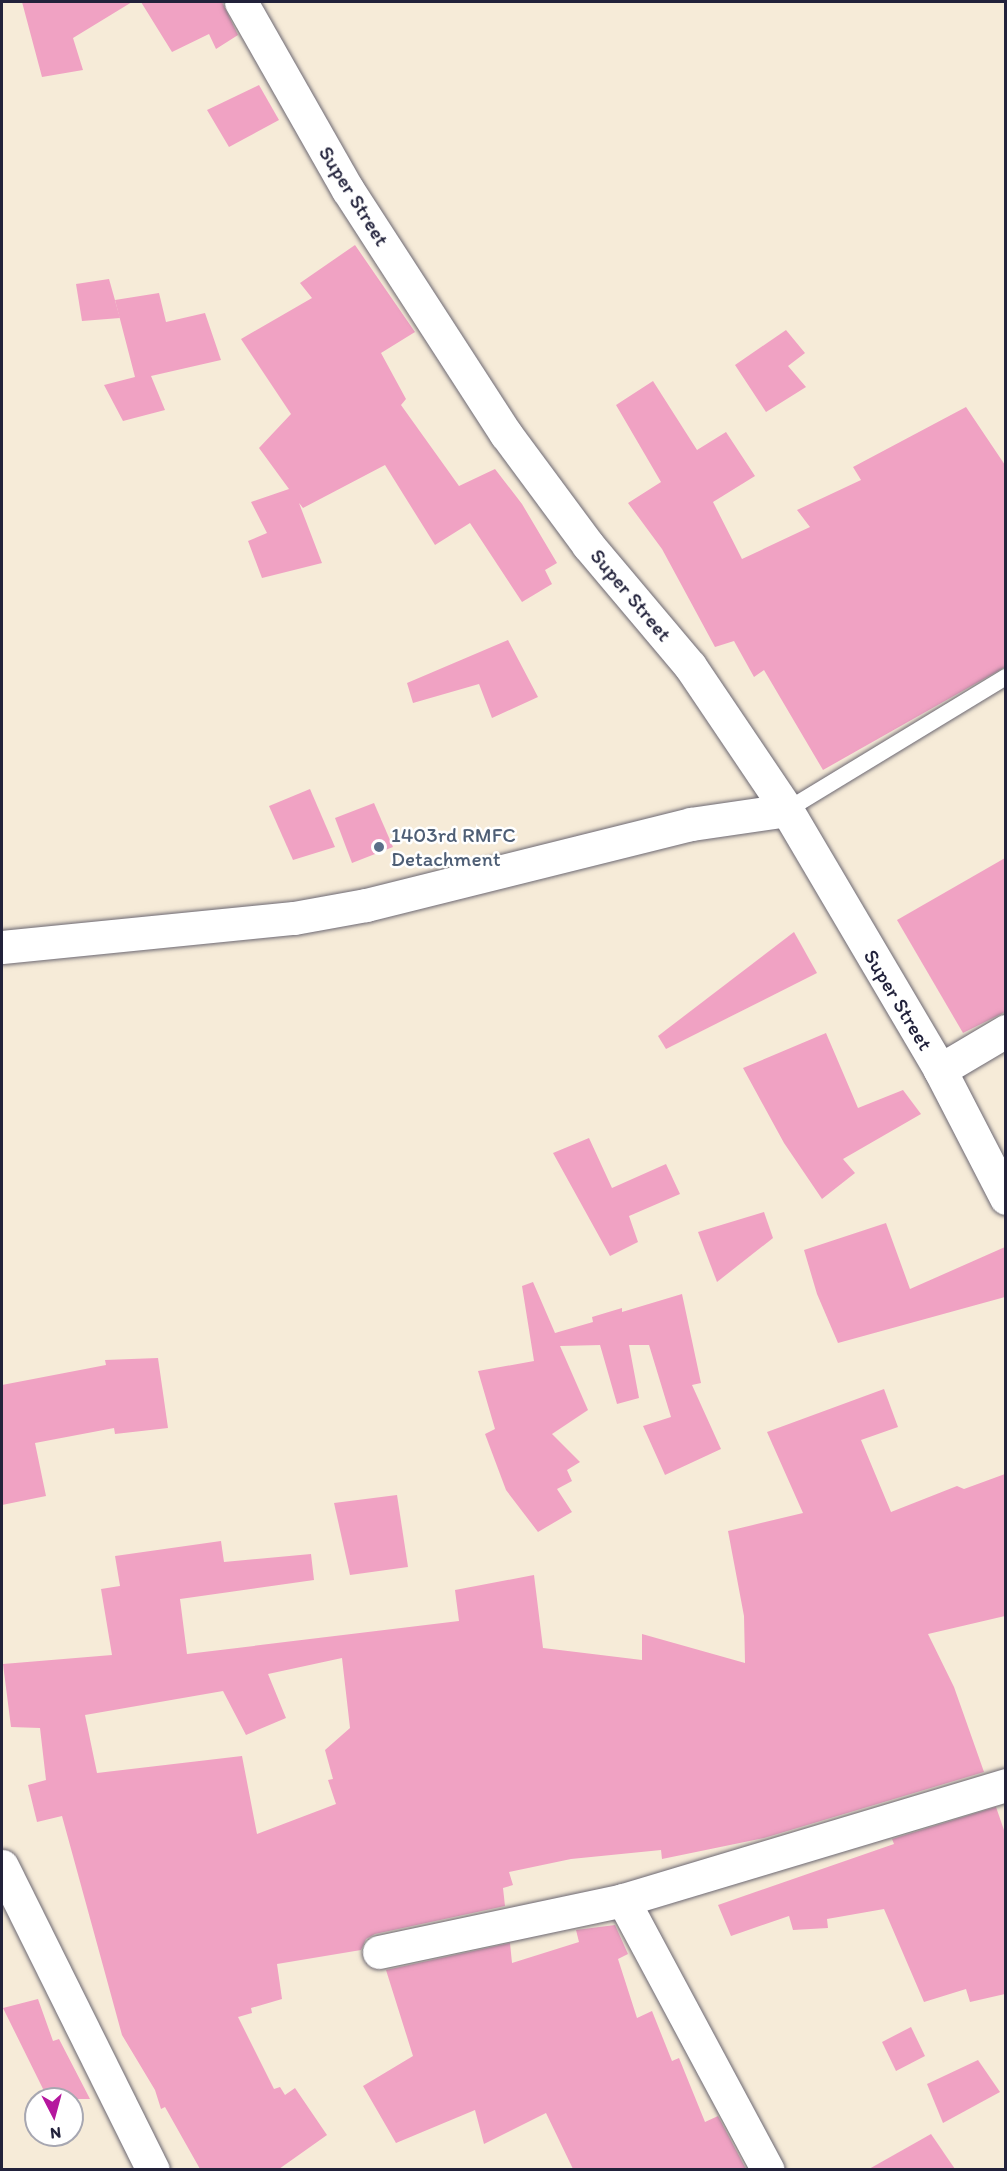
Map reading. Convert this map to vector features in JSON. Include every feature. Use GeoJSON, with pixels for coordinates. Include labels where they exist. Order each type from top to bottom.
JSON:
{"type":"FeatureCollection","features":[{"type":"Feature","properties":{"kind":"street","name":"Super Street"},"geometry":{"type":"LineString","coordinates":[[241,2],[348,190],[506,434],[588,545],[690,666],[787,810],[940,1070],[1005,1198]]}},
{"type":"Feature","properties":{"kind":"street"},"geometry":{"type":"LineString","coordinates":[[2,947],[225,926],[325,912],[691,824],[787,810]]}},
{"type":"Feature","properties":{"kind":"street"},"geometry":{"type":"LineString","coordinates":[[940,1070],[1005,1030]]}},
{"type":"Feature","properties":{"kind":"street"},"geometry":{"type":"LineString","coordinates":[[379,1952],[623,1900],[1005,1785]]}},
{"type":"Feature","properties":{"kind":"street"},"geometry":{"type":"LineString","coordinates":[[2,1866],[153,2169]]}},
{"type":"Feature","properties":{"kind":"street"},"geometry":{"type":"LineString","coordinates":[[623,1900],[768,2169]]}},
{"type":"Feature","properties":{"kind":"lane"},"geometry":{"type":"LineString","coordinates":[[787,810],[1005,677]]}},
{"type":"Feature","properties":{"kind":"building"},"geometry":{"type":"Polygon","coordinates":[[[22,2],[132,2],[73,38],[83,70],[42,77],[22,2]]]}},
{"type":"Feature","properties":{"kind":"building"},"geometry":{"type":"Polygon","coordinates":[[[141,2],[222,2],[238,35],[216,49],[209,34],[172,52],[141,2]]]}},
{"type":"Feature","properties":{"kind":"building"},"geometry":{"type":"Polygon","coordinates":[[[259,85],[279,120],[229,147],[207,110],[259,85]]]}},
{"type":"Feature","properties":{"kind":"building"},"geometry":{"type":"Polygon","coordinates":[[[355,245],[415,332],[381,353],[406,399],[401,405],[459,486],[495,469],[522,504],[557,563],[545,570],[552,584],[522,602],[470,523],[435,545],[385,465],[303,508],[299,503],[322,563],[262,578],[248,541],[267,533],[251,502],[289,489],[259,448],[291,414],[241,339],[312,298],[300,283],[355,245]]]}},
{"type":"Feature","properties":{"kind":"building"},"geometry":{"type":"Polygon","coordinates":[[[109,279],[120,318],[82,321],[76,284],[109,279]]]}},
{"type":"Feature","properties":{"kind":"building"},"geometry":{"type":"Polygon","coordinates":[[[159,293],[166,322],[205,313],[221,360],[151,376],[165,410],[123,421],[104,385],[135,377],[115,300],[159,293]]]}},
{"type":"Feature","properties":{"kind":"building"},"geometry":{"type":"Polygon","coordinates":[[[786,330],[805,353],[788,366],[806,387],[766,412],[735,365],[786,330]]]}},
{"type":"Feature","properties":{"kind":"building"},"geometry":{"type":"Polygon","coordinates":[[[653,381],[697,450],[726,432],[755,476],[713,502],[742,559],[810,527],[797,510],[861,480],[853,467],[966,407],[1005,465],[1005,667],[823,770],[764,670],[754,677],[734,641],[715,647],[662,549],[628,503],[661,482],[616,405],[653,381]]]}},
{"type":"Feature","properties":{"kind":"building"},"geometry":{"type":"Polygon","coordinates":[[[508,640],[538,697],[492,718],[479,684],[413,703],[407,683],[508,640]]]}},
{"type":"Feature","properties":{"kind":"building"},"geometry":{"type":"Polygon","coordinates":[[[310,789],[335,847],[293,860],[269,806],[310,789]]]}},
{"type":"Feature","properties":{"kind":"building"},"geometry":{"type":"Polygon","coordinates":[[[374,803],[393,847],[352,863],[335,818],[374,803]]]}},
{"type":"Feature","properties":{"kind":"building"},"geometry":{"type":"Polygon","coordinates":[[[1005,858],[1005,1012],[963,1033],[897,920],[1005,858]]]}},
{"type":"Feature","properties":{"kind":"building"},"geometry":{"type":"Polygon","coordinates":[[[794,932],[817,973],[666,1049],[658,1036],[794,932]]]}},
{"type":"Feature","properties":{"kind":"building"},"geometry":{"type":"Polygon","coordinates":[[[826,1033],[858,1108],[903,1090],[921,1114],[843,1159],[855,1173],[822,1199],[784,1143],[743,1068],[826,1033]]]}},
{"type":"Feature","properties":{"kind":"building"},"geometry":{"type":"Polygon","coordinates":[[[589,1138],[612,1188],[666,1164],[680,1194],[629,1216],[638,1242],[610,1256],[553,1153],[589,1138]]]}},
{"type":"Feature","properties":{"kind":"building"},"geometry":{"type":"Polygon","coordinates":[[[764,1212],[773,1238],[717,1282],[698,1232],[764,1212]]]}},
{"type":"Feature","properties":{"kind":"building"},"geometry":{"type":"Polygon","coordinates":[[[886,1223],[910,1289],[1005,1247],[1005,1297],[838,1343],[817,1294],[804,1250],[886,1223]]]}},
{"type":"Feature","properties":{"kind":"building"},"geometry":{"type":"Polygon","coordinates":[[[533,1282],[555,1333],[593,1322],[592,1317],[622,1308],[622,1312],[682,1294],[701,1383],[692,1385],[721,1449],[665,1475],[643,1426],[671,1417],[649,1345],[629,1345],[639,1398],[617,1404],[600,1345],[560,1346],[588,1410],[552,1434],[580,1462],[567,1470],[572,1481],[557,1489],[572,1512],[538,1532],[506,1490],[485,1434],[495,1429],[478,1371],[534,1361],[522,1286],[533,1282]]]}},
{"type":"Feature","properties":{"kind":"building"},"geometry":{"type":"Polygon","coordinates":[[[158,1358],[168,1428],[115,1434],[114,1428],[35,1443],[46,1496],[2,1505],[2,1385],[106,1365],[105,1360],[158,1358]]]}},
{"type":"Feature","properties":{"kind":"building"},"geometry":{"type":"Polygon","coordinates":[[[884,1389],[898,1427],[861,1440],[891,1512],[957,1486],[964,1489],[1005,1474],[1005,1616],[928,1634],[954,1687],[984,1772],[764,1838],[662,1859],[661,1850],[571,1859],[509,1872],[513,1885],[503,1888],[505,1906],[375,1934],[366,1939],[361,1950],[277,1964],[282,1999],[251,2008],[252,2013],[238,2017],[274,2089],[280,2087],[285,2095],[295,2088],[327,2135],[279,2169],[200,2169],[165,2107],[161,2109],[155,2090],[122,2035],[62,1816],[37,1822],[28,1785],[46,1780],[40,1728],[11,1727],[3,1664],[112,1655],[101,1589],[120,1586],[115,1556],[221,1541],[224,1562],[311,1554],[314,1580],[180,1599],[187,1654],[459,1621],[455,1590],[534,1575],[543,1648],[642,1660],[642,1634],[745,1663],[744,1616],[728,1531],[803,1513],[767,1432],[884,1389]],[[342,1658],[268,1674],[286,1718],[246,1735],[223,1691],[85,1715],[97,1773],[242,1756],[257,1834],[336,1804],[328,1780],[333,1779],[325,1750],[350,1728],[342,1658]]]}},
{"type":"Feature","properties":{"kind":"building"},"geometry":{"type":"Polygon","coordinates":[[[397,1495],[408,1567],[350,1575],[334,1503],[397,1495]]]}},
{"type":"Feature","properties":{"kind":"building"},"geometry":{"type":"Polygon","coordinates":[[[996,1807],[1005,1833],[1005,1994],[970,2002],[966,1989],[924,2002],[884,1909],[827,1919],[828,1928],[793,1930],[789,1916],[731,1936],[718,1905],[894,1844],[892,1839],[996,1807]]]}},
{"type":"Feature","properties":{"kind":"building"},"geometry":{"type":"Polygon","coordinates":[[[615,1925],[628,1954],[618,1959],[637,2018],[652,2011],[672,2061],[679,2058],[705,2122],[718,2116],[746,2169],[573,2169],[546,2113],[484,2144],[475,2110],[396,2143],[363,2086],[413,2056],[386,1970],[510,1943],[512,1963],[579,1942],[576,1930],[615,1925]]]}},
{"type":"Feature","properties":{"kind":"building"},"geometry":{"type":"Polygon","coordinates":[[[38,1999],[53,2041],[59,2039],[84,2087],[42,2087],[3,2008],[38,1999]]]}},
{"type":"Feature","properties":{"kind":"building"},"geometry":{"type":"Polygon","coordinates":[[[911,2027],[925,2056],[896,2071],[882,2042],[911,2027]]]}},
{"type":"Feature","properties":{"kind":"building"},"geometry":{"type":"Polygon","coordinates":[[[978,2060],[1000,2092],[943,2123],[927,2084],[978,2060]]]}},
{"type":"Feature","properties":{"kind":"building"},"geometry":{"type":"Polygon","coordinates":[[[84,2087],[90,2099],[84,2099],[84,2087]]]}},
{"type":"Feature","properties":{"kind":"building"},"geometry":{"type":"Polygon","coordinates":[[[931,2134],[955,2169],[869,2169],[931,2134]]]}},
{"type":"Feature","properties":{"kind":"place","name":"1403rd RMFC Detachment"},"geometry":{"type":"Point","coordinates":[379,847]}}]}
